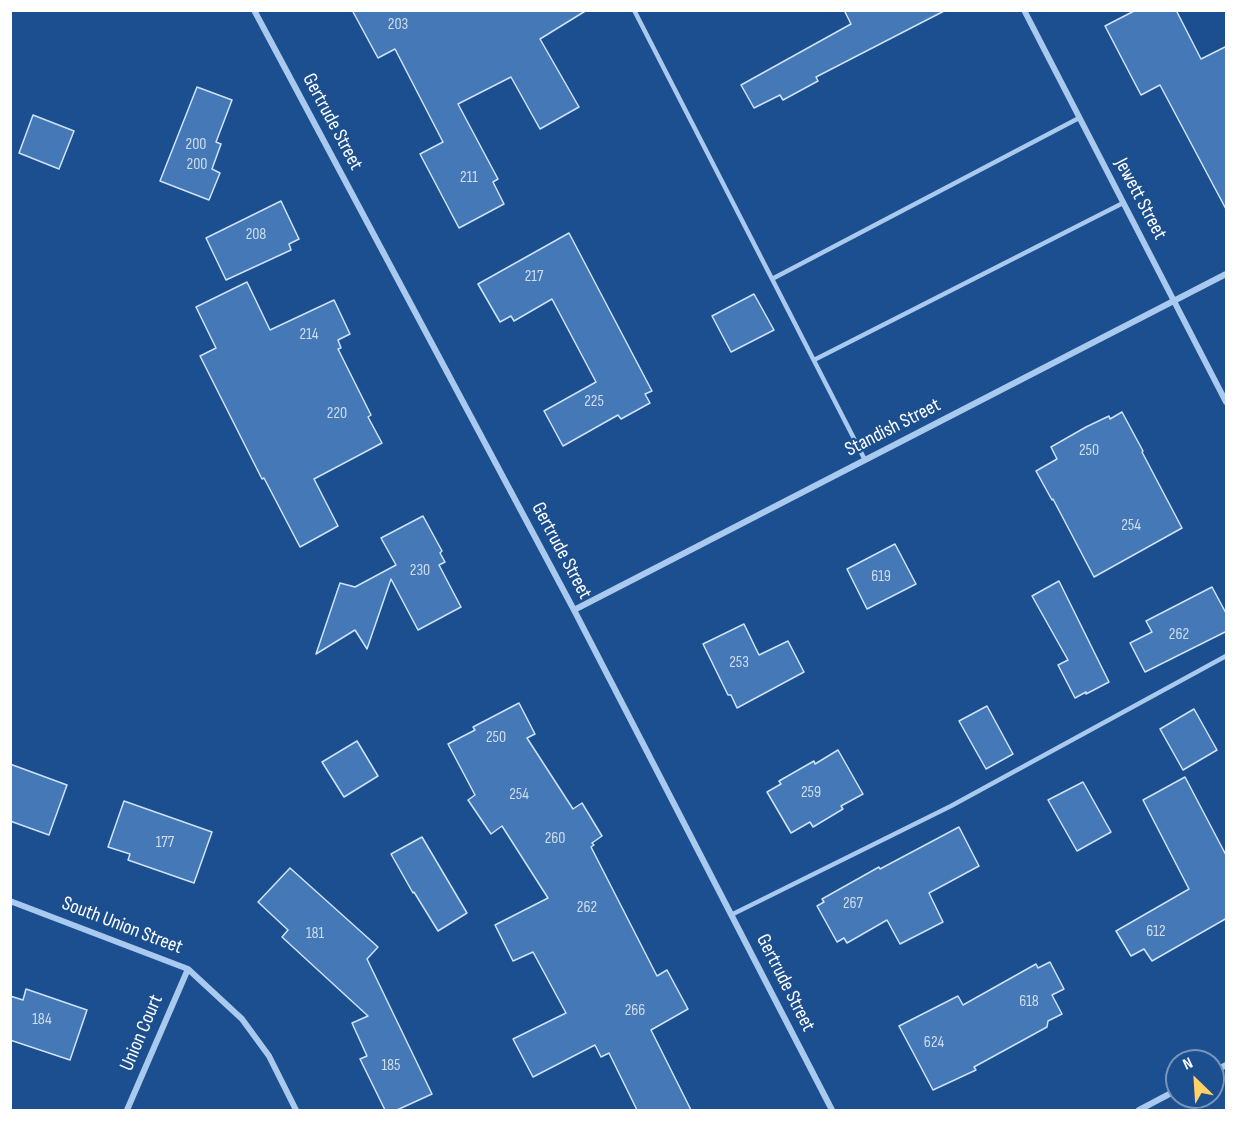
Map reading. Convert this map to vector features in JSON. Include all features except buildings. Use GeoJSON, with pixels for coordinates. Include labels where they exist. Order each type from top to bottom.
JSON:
{"type":"FeatureCollection","features":[{"type":"Feature","properties":{"kind":"street","name":"Gertrude Street"},"geometry":{"type":"LineString","coordinates":[[254,10],[574,610],[832,1110]]}},
{"type":"Feature","properties":{"kind":"street","name":"Jewett Street"},"geometry":{"type":"LineString","coordinates":[[1024,10],[1227,402]]}},
{"type":"Feature","properties":{"kind":"street","name":"Standish Street"},"geometry":{"type":"LineString","coordinates":[[574,610],[1227,274]]}},
{"type":"Feature","properties":{"kind":"street","name":"South Union Street"},"geometry":{"type":"LineString","coordinates":[[10,901],[188,969],[242,1019],[269,1056],[296,1110]]}},
{"type":"Feature","properties":{"kind":"street","name":"Union Court"},"geometry":{"type":"LineString","coordinates":[[127,1110],[188,969]]}},
{"type":"Feature","properties":{"kind":"street"},"geometry":{"type":"LineString","coordinates":[[1138,1110],[1165,1096]]}},
{"type":"Feature","properties":{"kind":"lane"},"geometry":{"type":"LineString","coordinates":[[634,10],[865,460]]}},
{"type":"Feature","properties":{"kind":"lane"},"geometry":{"type":"LineString","coordinates":[[772,279],[1079,118]]}},
{"type":"Feature","properties":{"kind":"lane"},"geometry":{"type":"LineString","coordinates":[[814,360],[1123,203]]}},
{"type":"Feature","properties":{"kind":"lane"},"geometry":{"type":"LineString","coordinates":[[732,915],[951,806],[1227,656]]}}]}
